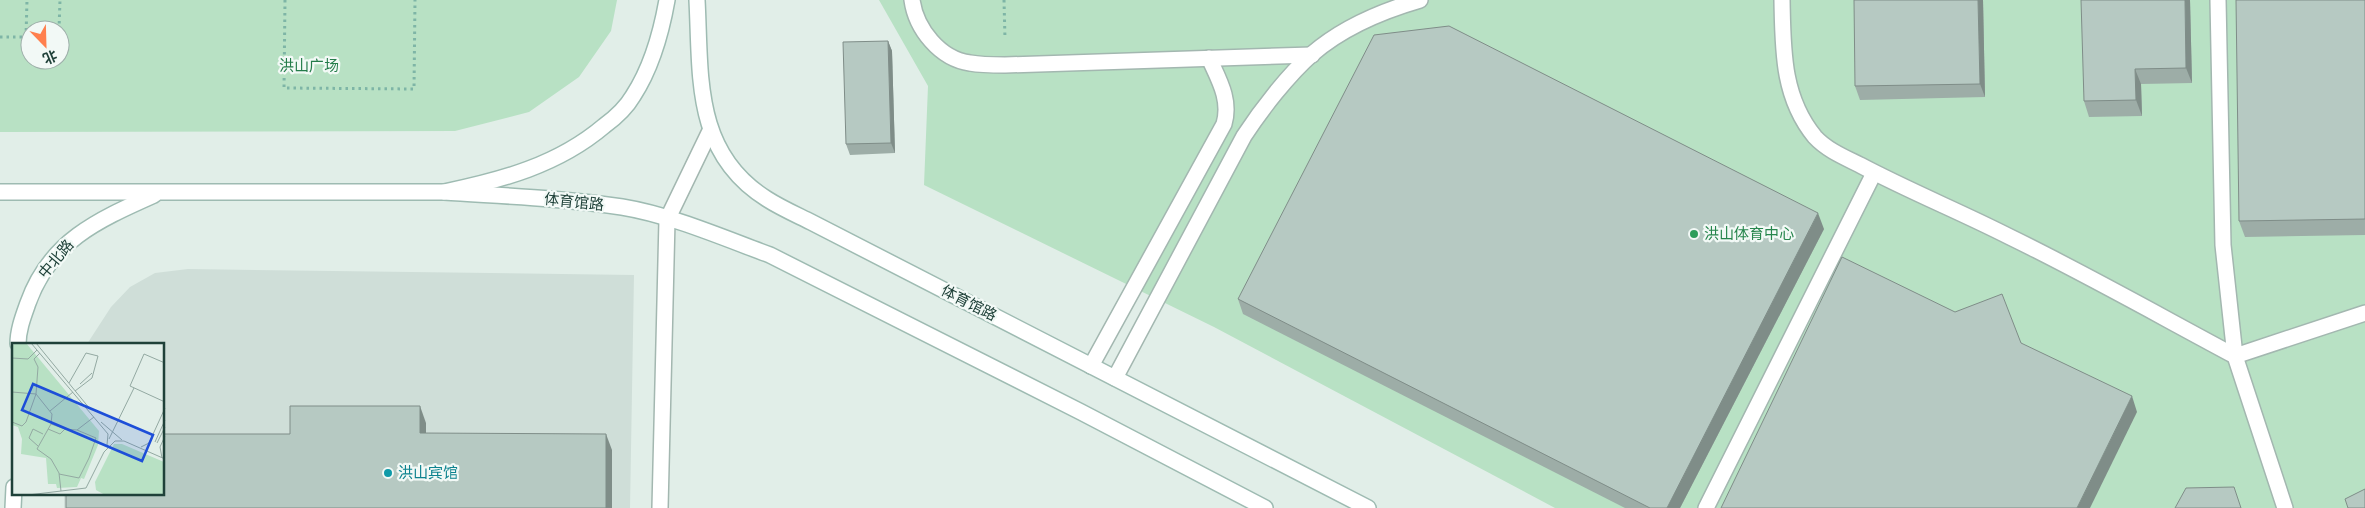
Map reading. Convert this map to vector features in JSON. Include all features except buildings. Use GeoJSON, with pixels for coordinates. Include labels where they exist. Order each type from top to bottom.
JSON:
{"type":"FeatureCollection","features":[{"type":"Feature","properties":{"kind":"main road"},"geometry":{"type":"LineString","coordinates":[[0,192],[444,192],[485,184],[544,164],[592,136],[616,116],[632,98],[653,57],[667,0]]}},
{"type":"Feature","properties":{"kind":"main road","name":"体育馆路"},"geometry":{"type":"LineString","coordinates":[[697,0],[702,93],[710,131],[723,155],[739,176],[767,199],[1368,508]]}},
{"type":"Feature","properties":{"kind":"main road"},"geometry":{"type":"LineString","coordinates":[[912,0],[918,22],[938,48],[952,57],[968,63],[1005,65],[1312,55]]}},
{"type":"Feature","properties":{"kind":"main road"},"geometry":{"type":"LineString","coordinates":[[1115,378],[1244,136],[1254,121],[1312,55],[1335,37],[1366,20],[1420,0]]}},
{"type":"Feature","properties":{"kind":"main road"},"geometry":{"type":"LineString","coordinates":[[1782,0],[1784,65],[1788,83],[1805,120],[1815,136],[1827,147],[1874,173],[2011,237],[2235,356],[2365,313]]}},
{"type":"Feature","properties":{"kind":"main road"},"geometry":{"type":"LineString","coordinates":[[2218,0],[2223,245],[2235,356],[2285,508]]}},
{"type":"Feature","properties":{"kind":"main road"},"geometry":{"type":"LineString","coordinates":[[1091,366],[1224,124],[1227,105],[1224,92],[1209,58]]}},
{"type":"Feature","properties":{"kind":"main road"},"geometry":{"type":"LineString","coordinates":[[660,508],[667,220],[710,131]]}},
{"type":"Feature","properties":{"kind":"main road"},"geometry":{"type":"LineString","coordinates":[[1706,508],[1874,173]]}},
{"type":"Feature","properties":{"kind":"main road","name":"中北路"},"geometry":{"type":"LineString","coordinates":[[18,343],[22,319],[33,289],[49,263],[68,242],[92,225],[160,192]]}},
{"type":"Feature","properties":{"kind":"main road","name":"体育馆路"},"geometry":{"type":"LineString","coordinates":[[444,192],[564,200],[624,208],[667,220],[770,255],[1081,412],[1265,508]]}},
{"type":"Feature","properties":{"kind":"path"},"geometry":{"type":"LineString","coordinates":[[27,0],[28,20]]}},
{"type":"Feature","properties":{"kind":"path"},"geometry":{"type":"LineString","coordinates":[[60,0],[60,20]]}},
{"type":"Feature","properties":{"kind":"path"},"geometry":{"type":"LineString","coordinates":[[285,0],[284,88],[404,89],[414,89],[415,0]]}},
{"type":"Feature","properties":{"kind":"path"},"geometry":{"type":"LineString","coordinates":[[1004,0],[1005,65]]}},
{"type":"Feature","properties":{"kind":"path"},"geometry":{"type":"LineString","coordinates":[[0,37],[20,37]]}},
{"type":"Feature","properties":{"kind":"shaded area"},"geometry":{"type":"Polygon","coordinates":[[[188,269],[634,275],[630,508],[64,508],[64,496],[165,496],[165,343],[88,343],[111,307],[130,287],[155,273],[188,269]]]}},
{"type":"Feature","properties":{"kind":"green space","name":"洪山广场"},"geometry":{"type":"Polygon","coordinates":[[[0,0],[617,0],[611,31],[579,77],[529,112],[455,131],[0,132],[0,0]]]}},
{"type":"Feature","properties":{"kind":"green space","name":"洪山体育中心"},"geometry":{"type":"Polygon","coordinates":[[[879,0],[2365,0],[2365,508],[1555,508],[1214,327],[924,185],[928,86],[879,0]]]}},
{"type":"Feature","properties":{"kind":"place","name":"洪山体育中心"},"geometry":{"type":"Point","coordinates":[1694,234]}},
{"type":"Feature","properties":{"kind":"place","name":"洪山宾馆"},"geometry":{"type":"Point","coordinates":[388,473]}}]}
